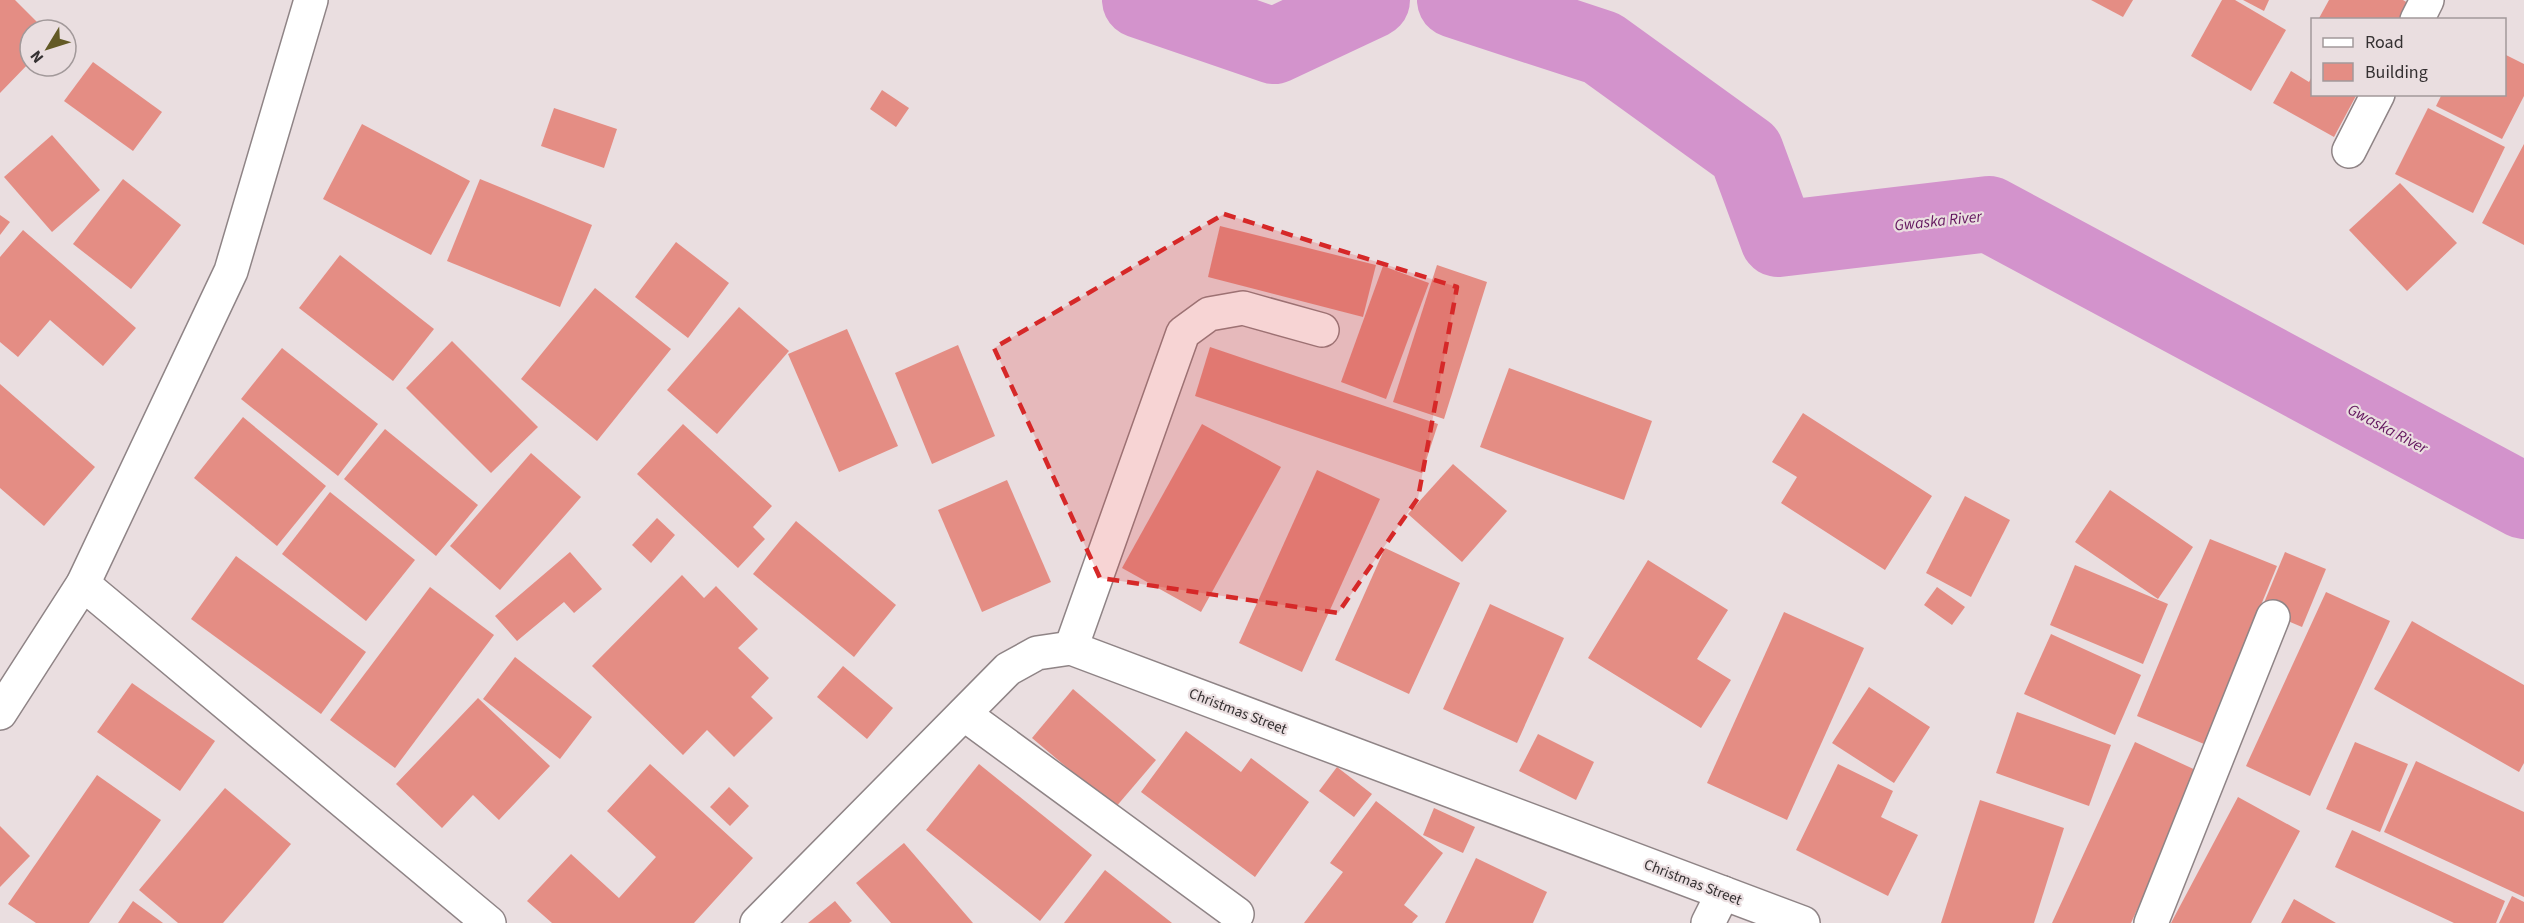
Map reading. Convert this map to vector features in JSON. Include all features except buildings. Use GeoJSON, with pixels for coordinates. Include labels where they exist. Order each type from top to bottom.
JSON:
{"type":"FeatureCollection","features":[{"type":"Feature","properties":{"kind":"street"},"geometry":{"type":"LineString","coordinates":[[0,713],[83,584],[231,271],[311,0]]}},
{"type":"Feature","properties":{"kind":"street"},"geometry":{"type":"LineString","coordinates":[[2418,18],[2427,0]]}},
{"type":"Feature","properties":{"kind":"street"},"geometry":{"type":"LineString","coordinates":[[2349,151],[2378,96]]}},
{"type":"Feature","properties":{"kind":"street"},"geometry":{"type":"LineString","coordinates":[[1071,648],[1183,333],[1209,314],[1243,308],[1322,330]]}},
{"type":"Feature","properties":{"kind":"street"},"geometry":{"type":"LineString","coordinates":[[83,584],[489,923]]}},
{"type":"Feature","properties":{"kind":"street"},"geometry":{"type":"LineString","coordinates":[[2151,923],[2273,617]]}},
{"type":"Feature","properties":{"kind":"street","name":"Christmas Street"},"geometry":{"type":"LineString","coordinates":[[757,923],[1008,669],[1037,653],[1071,648],[1803,923]]}},
{"type":"Feature","properties":{"kind":"street"},"geometry":{"type":"LineString","coordinates":[[964,714],[1237,914]]}},
{"type":"Feature","properties":{"kind":"street"},"geometry":{"type":"LineString","coordinates":[[1708,923],[1723,893]]}},
{"type":"Feature","properties":{"kind":"highlighted area"},"geometry":{"type":"Polygon","coordinates":[[[1224,214],[1457,287],[1418,498],[1338,613],[1100,578],[994,348],[1224,214]]]}},
{"type":"Feature","properties":{"kind":"waterway","name":"Gwaska River"},"geometry":{"type":"LineString","coordinates":[[1140,0],[1274,46],[1372,0]]}},
{"type":"Feature","properties":{"kind":"waterway","name":"Gwaska River"},"geometry":{"type":"LineString","coordinates":[[1455,0],[1602,48],[1746,152],[1778,239],[1989,214],[2524,501]]}}]}
